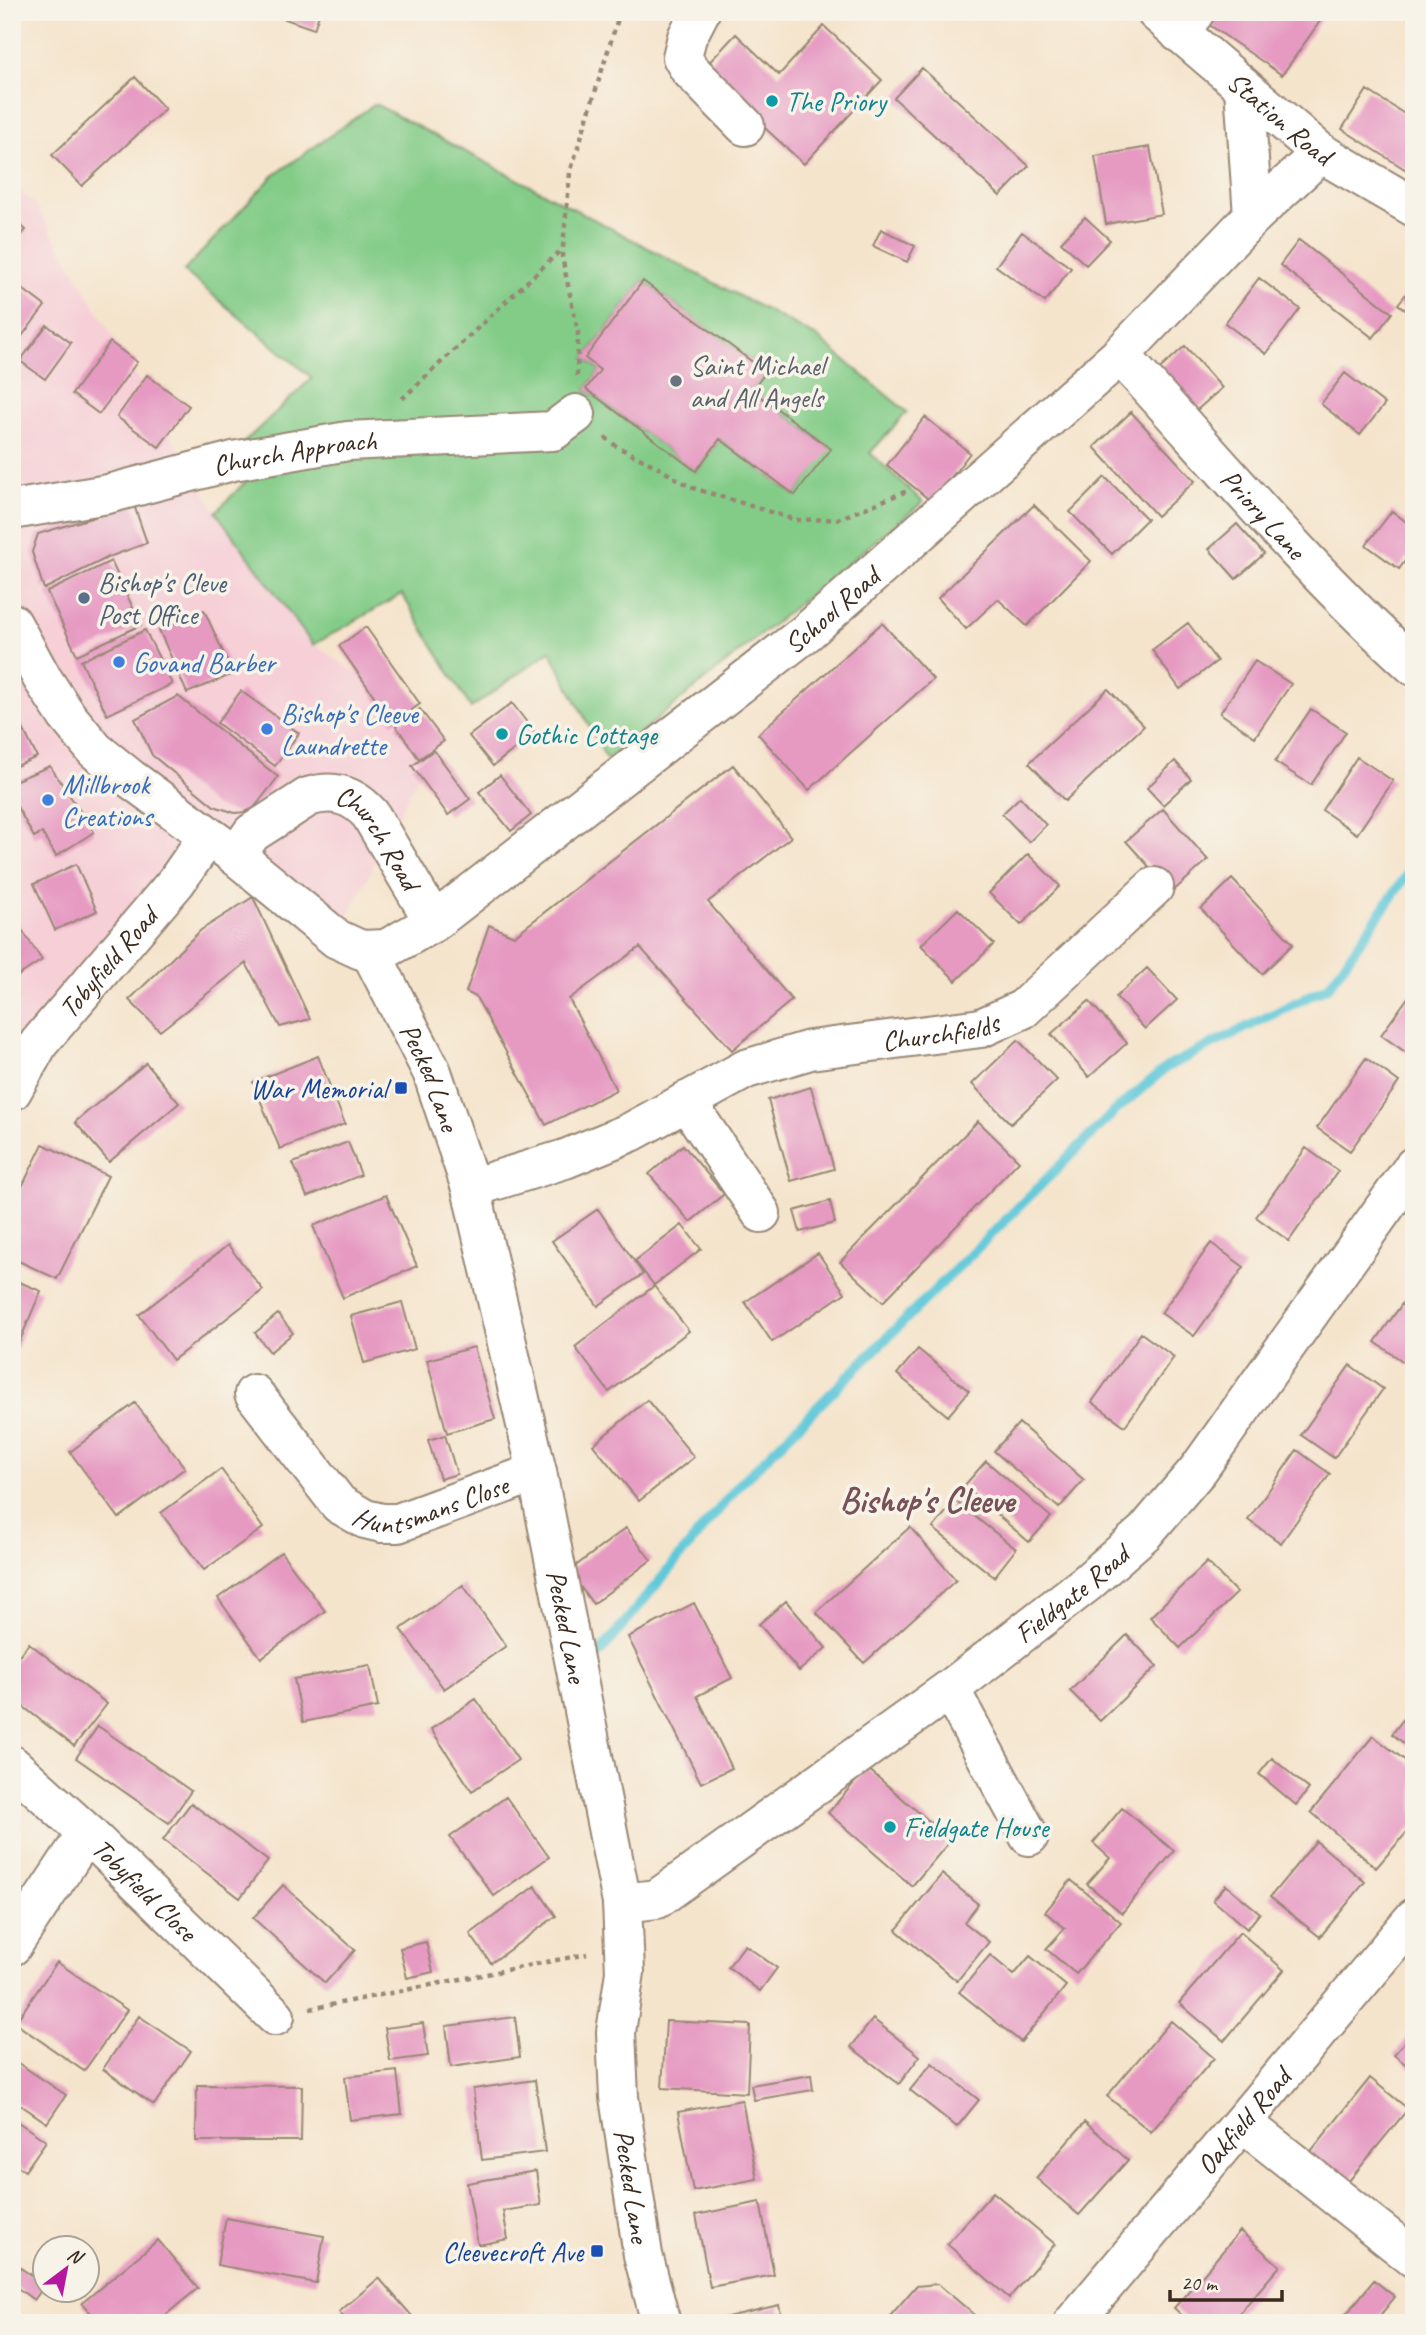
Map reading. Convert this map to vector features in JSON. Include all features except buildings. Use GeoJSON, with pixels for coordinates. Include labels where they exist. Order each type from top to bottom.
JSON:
{"type":"FeatureCollection","features":[{"type":"Feature","properties":{"kind":"street"},"geometry":{"type":"LineString","coordinates":[[700,12],[687,37],[682,57],[689,69],[745,127]]}},
{"type":"Feature","properties":{"kind":"street","name":"Station Road"},"geometry":{"type":"LineString","coordinates":[[1177,19],[1244,88],[1321,153],[1414,207]]}},
{"type":"Feature","properties":{"kind":"street"},"geometry":{"type":"LineString","coordinates":[[1244,88],[1253,216]]}},
{"type":"Feature","properties":{"kind":"street","name":"School Road"},"geometry":{"type":"LineString","coordinates":[[370,951],[399,944],[434,922],[807,632],[1120,355],[1253,216],[1321,153]]}},
{"type":"Feature","properties":{"kind":"street","name":"Priory Lane"},"geometry":{"type":"LineString","coordinates":[[1120,355],[1303,558],[1361,618],[1414,666]]}},
{"type":"Feature","properties":{"kind":"street","name":"Church Approach"},"geometry":{"type":"LineString","coordinates":[[12,510],[107,494],[233,461],[357,440],[553,431],[589,424]]}},
{"type":"Feature","properties":{"kind":"street"},"geometry":{"type":"LineString","coordinates":[[12,623],[66,716],[96,750],[222,846],[337,939],[352,947],[370,951]]}},
{"type":"Feature","properties":{"kind":"street","name":"Church Road"},"geometry":{"type":"LineString","coordinates":[[222,846],[252,833],[309,797],[340,794],[362,805],[370,814],[434,922]]}},
{"type":"Feature","properties":{"kind":"street","name":"Tobyfield Road"},"geometry":{"type":"LineString","coordinates":[[12,1091],[39,1043],[176,882],[222,846]]}},
{"type":"Feature","properties":{"kind":"street","name":"Churchfields"},"geometry":{"type":"LineString","coordinates":[[471,1188],[576,1154],[631,1132],[746,1069],[810,1050],[981,1028],[1023,1009],[1154,887]]}},
{"type":"Feature","properties":{"kind":"street","name":"Pecked Lane"},"geometry":{"type":"LineString","coordinates":[[370,951],[432,1072],[471,1188],[537,1472],[622,1903],[625,1972],[616,2032],[619,2097],[643,2255],[661,2323]]}},
{"type":"Feature","properties":{"kind":"street"},"geometry":{"type":"LineString","coordinates":[[686,1101],[761,1213]]}},
{"type":"Feature","properties":{"kind":"street","name":"Fieldgate Road"},"geometry":{"type":"LineString","coordinates":[[622,1903],[657,1899],[950,1689],[1087,1583],[1145,1532],[1198,1470],[1414,1166]]}},
{"type":"Feature","properties":{"kind":"street","name":"Huntsmans Close"},"geometry":{"type":"LineString","coordinates":[[254,1394],[339,1504],[365,1519],[398,1523],[537,1472]]}},
{"type":"Feature","properties":{"kind":"street"},"geometry":{"type":"LineString","coordinates":[[950,1689],[1029,1836]]}},
{"type":"Feature","properties":{"kind":"street","name":"Tobyfield Close"},"geometry":{"type":"LineString","coordinates":[[12,1765],[87,1833],[275,2016]]}},
{"type":"Feature","properties":{"kind":"street"},"geometry":{"type":"LineString","coordinates":[[12,1946],[87,1833]]}},
{"type":"Feature","properties":{"kind":"street","name":"Oakfield Road"},"geometry":{"type":"LineString","coordinates":[[1073,2323],[1414,1918]]}},
{"type":"Feature","properties":{"kind":"street"},"geometry":{"type":"LineString","coordinates":[[1243,2123],[1414,2258]]}},
{"type":"Feature","properties":{"kind":"path"},"geometry":{"type":"LineString","coordinates":[[620,12],[570,173],[562,249],[578,332],[589,424],[616,446],[690,488],[796,520],[838,519],[906,491],[942,513]]}},
{"type":"Feature","properties":{"kind":"path"},"geometry":{"type":"LineString","coordinates":[[357,440],[562,249]]}},
{"type":"Feature","properties":{"kind":"path"},"geometry":{"type":"LineString","coordinates":[[275,2016],[624,1947]]}},
{"type":"Feature","properties":{"kind":"shaded area"},"geometry":{"type":"Polygon","coordinates":[[[12,184],[35,204],[216,512],[313,644],[441,729],[337,939],[208,836],[49,1014],[12,1046],[12,184]]]}},
{"type":"Feature","properties":{"kind":"green space"},"geometry":{"type":"Polygon","coordinates":[[[375,104],[817,337],[907,412],[870,453],[923,502],[607,760],[550,651],[471,708],[402,594],[313,645],[216,512],[253,474],[241,445],[312,378],[184,271],[273,176],[375,104]],[[643,281],[585,358],[600,370],[586,389],[696,471],[720,439],[795,495],[830,448],[752,390],[766,372],[643,281]]]}},
{"type":"Feature","properties":{"kind":"waterway"},"geometry":{"type":"LineString","coordinates":[[599,1654],[739,1485],[1114,1112],[1167,1067],[1329,986],[1409,872],[1414,859]]}},
{"type":"Feature","properties":{"kind":"place","name":"The Priory"},"geometry":{"type":"Point","coordinates":[772,101]}},
{"type":"Feature","properties":{"kind":"place","name":"Saint Michael and All Angels"},"geometry":{"type":"Point","coordinates":[676,381]}},
{"type":"Feature","properties":{"kind":"place","name":"Bishop's Cleve Post Office"},"geometry":{"type":"Point","coordinates":[84,598]}},
{"type":"Feature","properties":{"kind":"place","name":"Govand Barber"},"geometry":{"type":"Point","coordinates":[119,662]}},
{"type":"Feature","properties":{"kind":"place","name":"Bishop's Cleeve Laundrette"},"geometry":{"type":"Point","coordinates":[267,729]}},
{"type":"Feature","properties":{"kind":"place","name":"Gothic Cottage"},"geometry":{"type":"Point","coordinates":[502,734]}},
{"type":"Feature","properties":{"kind":"place","name":"Millbrook Creations"},"geometry":{"type":"Point","coordinates":[48,800]}},
{"type":"Feature","properties":{"kind":"place","name":"War Memorial"},"geometry":{"type":"Point","coordinates":[401,1088]}},
{"type":"Feature","properties":{"kind":"place","name":"Fieldgate House"},"geometry":{"type":"Point","coordinates":[890,1827]}},
{"type":"Feature","properties":{"kind":"place","name":"Cleevecroft Ave"},"geometry":{"type":"Point","coordinates":[597,2251]}},
{"type":"Feature","properties":{"kind":"district","name":"Bishop's Cleeve"},"geometry":{"type":"Point","coordinates":[927,1500]}}]}
